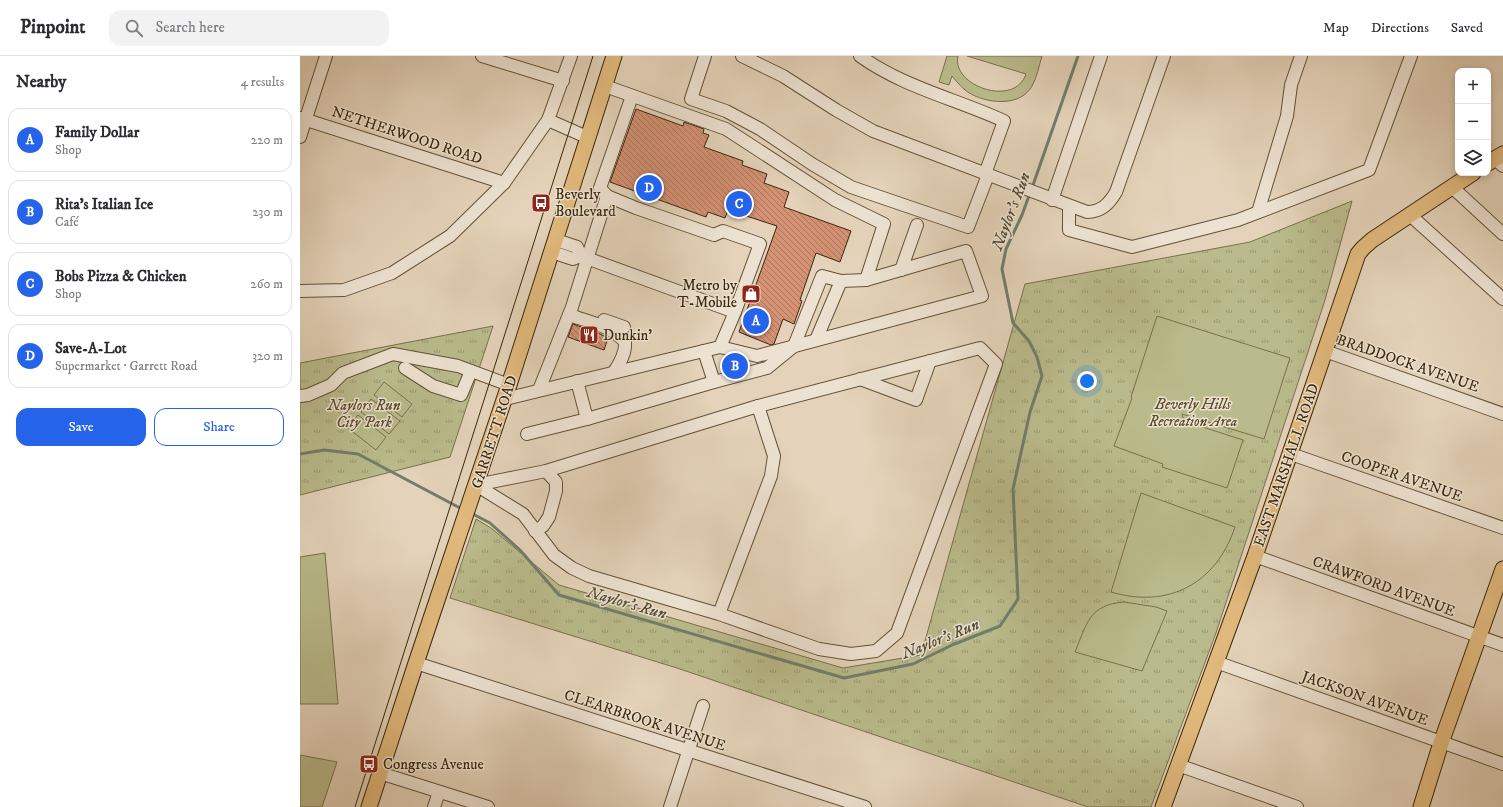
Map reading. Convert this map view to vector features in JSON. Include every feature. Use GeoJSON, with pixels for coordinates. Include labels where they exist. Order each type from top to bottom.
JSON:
{"type":"FeatureCollection","features":[{"type":"Feature","properties":{"kind":"main road","name":"GARRETT ROAD"},"geometry":{"type":"LineString","coordinates":[[369,807],[507,392],[614,56]]}},
{"type":"Feature","properties":{"kind":"main road","name":"EAST MARSHALL ROAD"},"geometry":{"type":"LineString","coordinates":[[1163,807],[1255,556],[1360,251],[1372,240],[1468,176]]}},
{"type":"Feature","properties":{"kind":"main road"},"geometry":{"type":"LineString","coordinates":[[1421,807],[1441,743],[1503,570]]}},
{"type":"Feature","properties":{"kind":"street"},"geometry":{"type":"LineString","coordinates":[[300,137],[303,119],[326,56]]}},
{"type":"Feature","properties":{"kind":"street"},"geometry":{"type":"LineString","coordinates":[[482,56],[563,81]]}},
{"type":"Feature","properties":{"kind":"street"},"geometry":{"type":"LineString","coordinates":[[300,290],[344,290],[392,273],[450,236],[504,183],[548,120],[571,56]]}},
{"type":"Feature","properties":{"kind":"street"},"geometry":{"type":"LineString","coordinates":[[705,56],[691,99],[726,111],[760,129],[812,164],[851,187],[968,227],[1004,121],[978,109],[911,85],[877,68],[860,56]]}},
{"type":"Feature","properties":{"kind":"street"},"geometry":{"type":"LineString","coordinates":[[742,56],[783,76],[836,110],[873,130],[1052,200],[1087,212],[1094,212],[1110,201],[1116,192],[1164,56]]}},
{"type":"Feature","properties":{"kind":"street"},"geometry":{"type":"LineString","coordinates":[[1052,200],[1101,56]]}},
{"type":"Feature","properties":{"kind":"street"},"geometry":{"type":"LineString","coordinates":[[1258,212],[1287,116],[1292,85],[1301,56]]}},
{"type":"Feature","properties":{"kind":"street"},"geometry":{"type":"LineString","coordinates":[[1069,206],[1069,230],[1132,248],[1238,220],[1369,170],[1411,56]]}},
{"type":"Feature","properties":{"kind":"street"},"geometry":{"type":"LineString","coordinates":[[605,86],[726,129],[835,200],[884,224],[866,280]]}},
{"type":"Feature","properties":{"kind":"street"},"geometry":{"type":"LineString","coordinates":[[632,96],[600,188],[607,196],[636,208],[714,235],[723,231],[760,244],[735,312],[720,347]]}},
{"type":"Feature","properties":{"kind":"street","name":"NETHERWOOD ROAD"},"geometry":{"type":"LineString","coordinates":[[303,119],[504,183]]}},
{"type":"Feature","properties":{"kind":"street"},"geometry":{"type":"LineString","coordinates":[[548,120],[589,138]]}},
{"type":"Feature","properties":{"kind":"street"},"geometry":{"type":"LineString","coordinates":[[1452,186],[1503,234]]}},
{"type":"Feature","properties":{"kind":"street"},"geometry":{"type":"LineString","coordinates":[[539,390],[570,311],[585,257],[607,196]]}},
{"type":"Feature","properties":{"kind":"street"},"geometry":{"type":"LineString","coordinates":[[1410,214],[1503,299]]}},
{"type":"Feature","properties":{"kind":"street"},"geometry":{"type":"LineString","coordinates":[[901,270],[917,225]]}},
{"type":"Feature","properties":{"kind":"street"},"geometry":{"type":"LineString","coordinates":[[554,246],[573,259],[585,257],[735,312]]}},
{"type":"Feature","properties":{"kind":"street"},"geometry":{"type":"LineString","coordinates":[[300,396],[308,395],[331,385],[342,373],[393,354],[458,366],[471,371],[507,392],[539,390],[720,347],[757,356],[794,346],[816,340],[982,296],[966,251],[866,280],[841,282],[822,276],[794,346],[767,368],[587,419],[527,434]]}},
{"type":"Feature","properties":{"kind":"street"},"geometry":{"type":"LineString","coordinates":[[816,340],[841,282]]}},
{"type":"Feature","properties":{"kind":"street"},"geometry":{"type":"LineString","coordinates":[[570,311],[624,327]]}},
{"type":"Feature","properties":{"kind":"street"},"geometry":{"type":"LineString","coordinates":[[570,311],[610,330],[621,337],[625,342],[624,353],[614,372]]}},
{"type":"Feature","properties":{"kind":"street"},"geometry":{"type":"LineString","coordinates":[[980,348],[996,364],[897,633],[876,650],[851,654],[819,649],[719,614],[589,576],[572,568],[554,555],[523,514],[478,479],[546,471],[758,406],[980,348]]}},
{"type":"Feature","properties":{"kind":"street"},"geometry":{"type":"LineString","coordinates":[[704,350],[714,382]]}},
{"type":"Feature","properties":{"kind":"street","name":"BRADDOCK AVENUE"},"geometry":{"type":"LineString","coordinates":[[1325,351],[1503,414]]}},
{"type":"Feature","properties":{"kind":"street"},"geometry":{"type":"LineString","coordinates":[[860,379],[916,400],[930,361]]}},
{"type":"Feature","properties":{"kind":"street"},"geometry":{"type":"LineString","coordinates":[[405,368],[433,386],[461,395],[471,371]]}},
{"type":"Feature","properties":{"kind":"street"},"geometry":{"type":"LineString","coordinates":[[577,381],[587,419]]}},
{"type":"Feature","properties":{"kind":"street"},"geometry":{"type":"LineString","coordinates":[[719,614],[771,476],[774,456],[758,406]]}},
{"type":"Feature","properties":{"kind":"street","name":"COOPER AVENUE"},"geometry":{"type":"LineString","coordinates":[[1291,454],[1503,528]]}},
{"type":"Feature","properties":{"kind":"street"},"geometry":{"type":"LineString","coordinates":[[535,531],[543,526],[549,517],[556,491],[556,482],[546,471]]}},
{"type":"Feature","properties":{"kind":"street","name":"CRAWFORD AVENUE"},"geometry":{"type":"LineString","coordinates":[[1255,556],[1503,645]]}},
{"type":"Feature","properties":{"kind":"street","name":"JACKSON AVENUE"},"geometry":{"type":"LineString","coordinates":[[1216,662],[1503,764]]}},
{"type":"Feature","properties":{"kind":"street","name":"CLEARBROOK AVENUE"},"geometry":{"type":"LineString","coordinates":[[416,663],[865,807]]}},
{"type":"Feature","properties":{"kind":"street"},"geometry":{"type":"LineString","coordinates":[[670,807],[703,706]]}},
{"type":"Feature","properties":{"kind":"street"},"geometry":{"type":"LineString","coordinates":[[1178,765],[1297,807]]}},
{"type":"Feature","properties":{"kind":"street"},"geometry":{"type":"LineString","coordinates":[[380,773],[488,807]]}},
{"type":"Feature","properties":{"kind":"street"},"geometry":{"type":"LineString","coordinates":[[434,807],[439,792]]}},
{"type":"Feature","properties":{"kind":"green space"},"geometry":{"type":"Polygon","coordinates":[[[947,56],[958,56],[958,67],[964,76],[974,84],[985,89],[998,91],[1010,90],[1020,84],[1026,74],[967,56],[1042,56],[1035,79],[1027,92],[1021,97],[1013,100],[997,101],[980,98],[970,93],[961,87],[952,76],[949,85],[939,82],[947,56]]]}},
{"type":"Feature","properties":{"kind":"green space","name":"Beverly Hills Recreation Area"},"geometry":{"type":"Polygon","coordinates":[[[1352,201],[1325,300],[1216,633],[1151,807],[1088,807],[677,668],[450,598],[476,519],[491,528],[559,585],[843,668],[921,655],[1025,284],[1250,242],[1352,201]]]}},
{"type":"Feature","properties":{"kind":"green space","name":"Beverly Hills Recreation Area"},"geometry":{"type":"Polygon","coordinates":[[[1157,316],[1290,358],[1264,439],[1182,414],[1184,421],[1243,440],[1227,488],[1162,467],[1163,464],[1114,446],[1132,398],[1131,397],[1157,316]]]}},
{"type":"Feature","properties":{"kind":"green space","name":"Naylors Run City Park"},"geometry":{"type":"Polygon","coordinates":[[[493,326],[450,457],[300,495],[300,363],[493,326]]]}},
{"type":"Feature","properties":{"kind":"green space"},"geometry":{"type":"Polygon","coordinates":[[[384,382],[412,404],[402,417],[374,395],[384,382]]]}},
{"type":"Feature","properties":{"kind":"green space"},"geometry":{"type":"Polygon","coordinates":[[[371,399],[400,421],[389,434],[361,412],[371,399]]]}},
{"type":"Feature","properties":{"kind":"green space"},"geometry":{"type":"Polygon","coordinates":[[[358,415],[386,437],[376,450],[348,428],[358,415]]]}},
{"type":"Feature","properties":{"kind":"green space"},"geometry":{"type":"Polygon","coordinates":[[[1141,493],[1235,527],[1227,547],[1216,564],[1202,577],[1187,587],[1170,594],[1152,597],[1132,596],[1111,592],[1141,493]]]}},
{"type":"Feature","properties":{"kind":"green space"},"geometry":{"type":"Polygon","coordinates":[[[325,553],[338,704],[300,704],[300,557],[325,553]]]}},
{"type":"Feature","properties":{"kind":"green space"},"geometry":{"type":"Polygon","coordinates":[[[1124,602],[1156,607],[1167,611],[1142,671],[1075,652],[1087,624],[1096,611],[1112,604],[1124,602]]]}},
{"type":"Feature","properties":{"kind":"green space"},"geometry":{"type":"Polygon","coordinates":[[[300,755],[337,762],[322,807],[300,807],[300,755]]]}},
{"type":"Feature","properties":{"kind":"building"},"geometry":{"type":"Polygon","coordinates":[[[636,109],[683,126],[684,122],[704,129],[703,133],[709,135],[704,147],[743,161],[742,165],[767,174],[764,183],[789,192],[784,207],[851,231],[840,262],[816,253],[800,300],[802,301],[794,324],[783,319],[774,344],[771,345],[739,332],[777,226],[728,210],[725,218],[708,212],[706,217],[610,182],[636,109]]]}},
{"type":"Feature","properties":{"kind":"building","name":"Dunkin'"},"geometry":{"type":"Polygon","coordinates":[[[573,324],[608,338],[604,350],[568,337],[573,324]]]}},
{"type":"Feature","properties":{"kind":"waterway","name":"Naylor's Run"},"geometry":{"type":"LineString","coordinates":[[1032,188],[1078,56]]}},
{"type":"Feature","properties":{"kind":"waterway","name":"Naylor's Run"},"geometry":{"type":"LineString","coordinates":[[471,513],[490,523],[520,550],[559,595],[844,678],[913,664],[952,645],[1000,626],[1018,599],[1013,489],[1030,412],[1042,376],[1037,357],[1029,341],[1013,323],[1002,269],[1006,249],[1022,215],[1030,193]]}},
{"type":"Feature","properties":{"kind":"waterway","name":"Naylor's Run"},"geometry":{"type":"LineString","coordinates":[[300,454],[324,450],[358,454],[462,509]]}},
{"type":"Feature","properties":{"kind":"tram line"},"geometry":{"type":"LineString","coordinates":[[355,807],[593,56]]}},
{"type":"Feature","properties":{"kind":"place","name":"Save-A-Lot"},"geometry":{"type":"Point","coordinates":[649,188]}},
{"type":"Feature","properties":{"kind":"place","name":"Beverly Boulevard"},"geometry":{"type":"Point","coordinates":[541,203]}},
{"type":"Feature","properties":{"kind":"place","name":"Bobs Pizza & Chicken"},"geometry":{"type":"Point","coordinates":[739,204]}},
{"type":"Feature","properties":{"kind":"place","name":"Metro by T-Mobile"},"geometry":{"type":"Point","coordinates":[751,294]}},
{"type":"Feature","properties":{"kind":"place","name":"Family Dollar"},"geometry":{"type":"Point","coordinates":[756,321]}},
{"type":"Feature","properties":{"kind":"place","name":"Dunkin'"},"geometry":{"type":"Point","coordinates":[589,335]}},
{"type":"Feature","properties":{"kind":"place","name":"Rita's Italian Ice"},"geometry":{"type":"Point","coordinates":[735,366]}},
{"type":"Feature","properties":{"kind":"place","name":"Congress Avenue"},"geometry":{"type":"Point","coordinates":[369,764]}}]}
